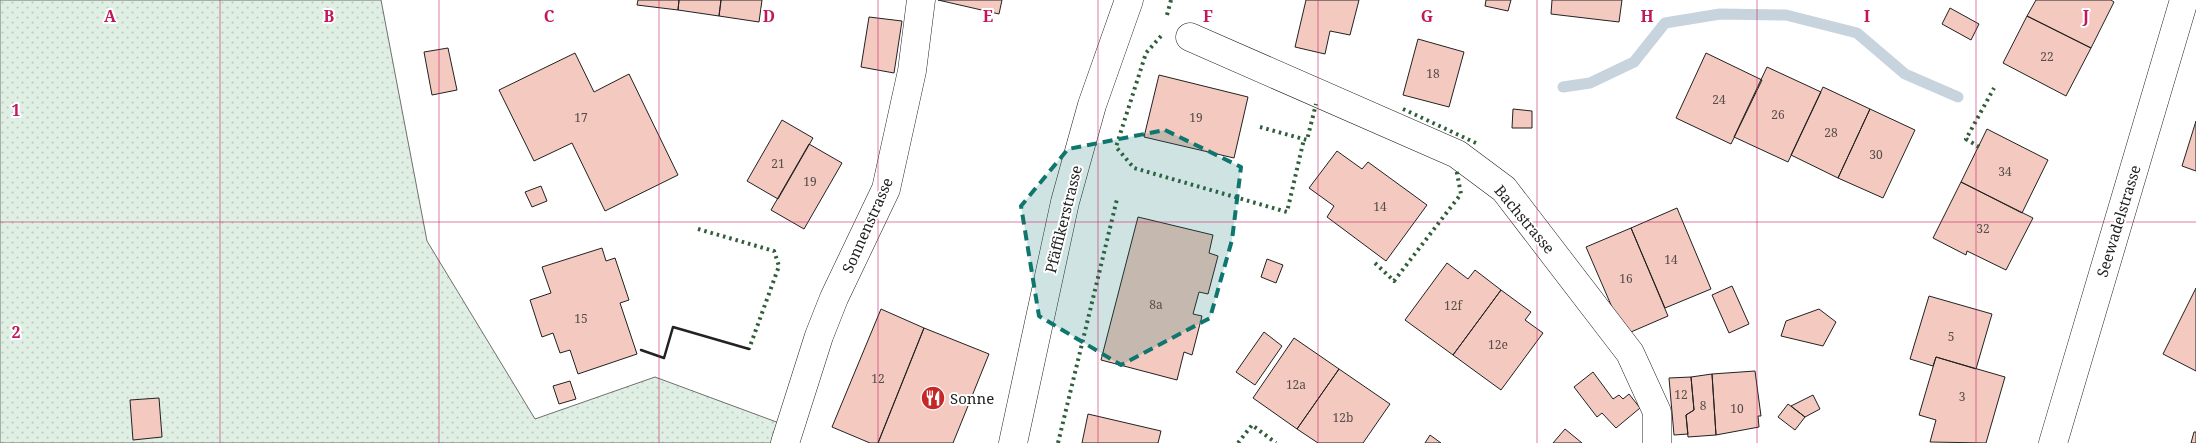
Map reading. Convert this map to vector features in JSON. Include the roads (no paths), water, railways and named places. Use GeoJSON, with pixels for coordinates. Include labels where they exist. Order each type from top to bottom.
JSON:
{"type":"FeatureCollection","features":[{"type":"Feature","properties":{"kind":"street","name":"Sonnenstrasse"},"geometry":{"type":"LineString","coordinates":[[785,443],[819,336],[834,298],[886,189],[912,71],[921,0]]}},
{"type":"Feature","properties":{"kind":"street","name":"Pfäffikerstrasse"},"geometry":{"type":"LineString","coordinates":[[1013,443],[1065,202],[1092,105],[1129,0]]}},
{"type":"Feature","properties":{"kind":"street","name":"Seewadelstrasse"},"geometry":{"type":"LineString","coordinates":[[2053,443],[2184,0]]}},
{"type":"Feature","properties":{"kind":"street","name":"Bachstrasse"},"geometry":{"type":"LineString","coordinates":[[1190,37],[1457,154],[1504,189],[1630,353],[1657,412],[1657,443]]}},
{"type":"Feature","properties":{"kind":"waterway"},"geometry":{"type":"LineString","coordinates":[[1563,87],[1590,83],[1634,62],[1665,23],[1720,14],[1786,15],[1857,33],[1905,74],[1958,97]]}},
{"type":"Feature","properties":{"kind":"place","name":"Sonne"},"geometry":{"type":"Point","coordinates":[933,398]}}]}
